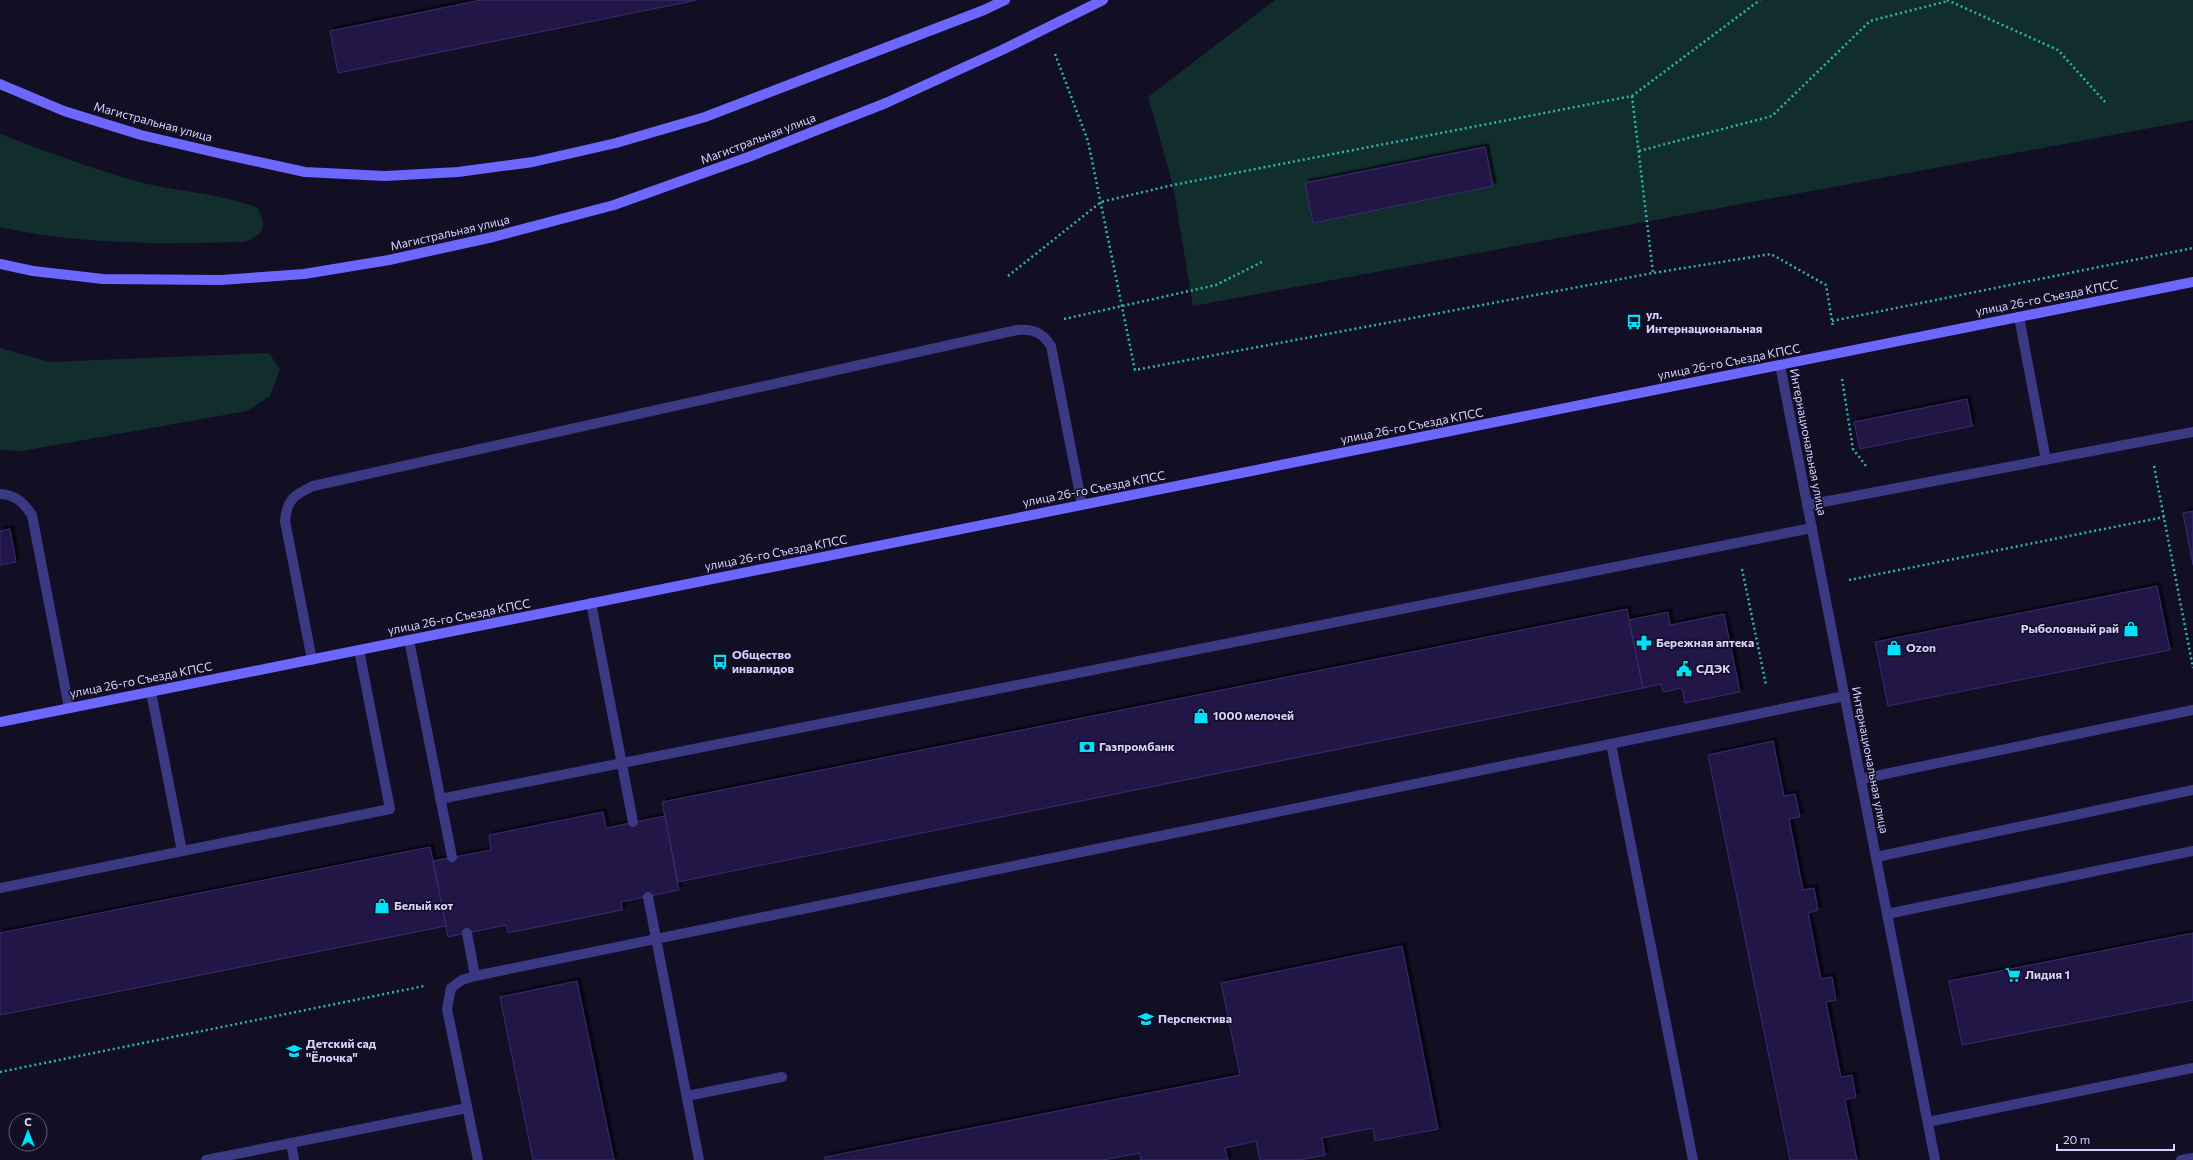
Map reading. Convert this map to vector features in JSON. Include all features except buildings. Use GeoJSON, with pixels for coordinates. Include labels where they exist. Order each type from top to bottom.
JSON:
{"type":"FeatureCollection","features":[{"type":"Feature","properties":{"kind":"main road","name":"Магистральная улица"},"geometry":{"type":"LineString","coordinates":[[0,84],[64,111],[141,135],[305,172],[385,176],[458,172],[533,162],[616,143],[705,117],[984,10],[1005,0]]}},
{"type":"Feature","properties":{"kind":"main road","name":"Магистральная улица"},"geometry":{"type":"LineString","coordinates":[[0,264],[33,271],[103,279],[221,280],[304,274],[389,260],[493,237],[614,205],[751,156],[886,103],[1002,50],[1103,0]]}},
{"type":"Feature","properties":{"kind":"main road","name":"улица 26-го Съезда КПСС"},"geometry":{"type":"LineString","coordinates":[[0,722],[2193,282]]}},
{"type":"Feature","properties":{"kind":"street"},"geometry":{"type":"LineString","coordinates":[[2019,317],[2046,460]]}},
{"type":"Feature","properties":{"kind":"street"},"geometry":{"type":"LineString","coordinates":[[312,660],[285,521],[286,507],[297,494],[321,484],[1016,330],[1031,329],[1045,337],[1051,346],[1082,505]]}},
{"type":"Feature","properties":{"kind":"street","name":"Интернациональная улица"},"geometry":{"type":"LineString","coordinates":[[1780,365],[1935,1160]]}},
{"type":"Feature","properties":{"kind":"street"},"geometry":{"type":"LineString","coordinates":[[1807,505],[2193,432]]}},
{"type":"Feature","properties":{"kind":"street"},"geometry":{"type":"LineString","coordinates":[[0,494],[12,495],[25,504],[32,515],[69,708]]}},
{"type":"Feature","properties":{"kind":"street"},"geometry":{"type":"LineString","coordinates":[[440,799],[1812,528]]}},
{"type":"Feature","properties":{"kind":"street"},"geometry":{"type":"LineString","coordinates":[[591,603],[634,822]]}},
{"type":"Feature","properties":{"kind":"street"},"geometry":{"type":"LineString","coordinates":[[409,640],[452,857]]}},
{"type":"Feature","properties":{"kind":"street"},"geometry":{"type":"LineString","coordinates":[[0,888],[390,809],[359,650]]}},
{"type":"Feature","properties":{"kind":"street"},"geometry":{"type":"LineString","coordinates":[[151,692],[182,851]]}},
{"type":"Feature","properties":{"kind":"street"},"geometry":{"type":"LineString","coordinates":[[478,1160],[447,1009],[451,988],[462,980],[475,976],[1845,696]]}},
{"type":"Feature","properties":{"kind":"street"},"geometry":{"type":"LineString","coordinates":[[1861,779],[2193,710]]}},
{"type":"Feature","properties":{"kind":"street"},"geometry":{"type":"LineString","coordinates":[[1611,744],[1693,1160]]}},
{"type":"Feature","properties":{"kind":"street"},"geometry":{"type":"LineString","coordinates":[[1876,857],[2193,790]]}},
{"type":"Feature","properties":{"kind":"street"},"geometry":{"type":"LineString","coordinates":[[1887,914],[2193,851]]}},
{"type":"Feature","properties":{"kind":"street"},"geometry":{"type":"LineString","coordinates":[[648,897],[699,1160]]}},
{"type":"Feature","properties":{"kind":"street"},"geometry":{"type":"LineString","coordinates":[[467,933],[475,976]]}},
{"type":"Feature","properties":{"kind":"street"},"geometry":{"type":"LineString","coordinates":[[1928,1122],[2193,1068]]}},
{"type":"Feature","properties":{"kind":"street"},"geometry":{"type":"LineString","coordinates":[[687,1096],[782,1078]]}},
{"type":"Feature","properties":{"kind":"street"},"geometry":{"type":"LineString","coordinates":[[206,1160],[467,1108]]}},
{"type":"Feature","properties":{"kind":"street"},"geometry":{"type":"LineString","coordinates":[[291,1143],[294,1160]]}},
{"type":"Feature","properties":{"kind":"street"},"geometry":{"type":"LineString","coordinates":[[2181,1160],[2193,1158]]}},
{"type":"Feature","properties":{"kind":"path"},"geometry":{"type":"LineString","coordinates":[[1008,276],[1101,202],[1173,185],[1632,96],[1760,0]]}},
{"type":"Feature","properties":{"kind":"path"},"geometry":{"type":"LineString","coordinates":[[1639,151],[1772,116],[1870,21],[1947,1],[2058,50],[2105,102]]}},
{"type":"Feature","properties":{"kind":"path"},"geometry":{"type":"LineString","coordinates":[[1061,75],[1088,141],[1135,370],[1654,273],[1771,254],[1826,286],[1853,449],[1866,466],[1872,492]]}},
{"type":"Feature","properties":{"kind":"path"},"geometry":{"type":"LineString","coordinates":[[1632,96],[1654,273]]}},
{"type":"Feature","properties":{"kind":"path"},"geometry":{"type":"LineString","coordinates":[[1832,321],[2193,248]]}},
{"type":"Feature","properties":{"kind":"path"},"geometry":{"type":"LineString","coordinates":[[1061,320],[1216,286],[1262,262]]}},
{"type":"Feature","properties":{"kind":"path"},"geometry":{"type":"LineString","coordinates":[[2149,440],[2193,668]]}},
{"type":"Feature","properties":{"kind":"path"},"geometry":{"type":"LineString","coordinates":[[1823,586],[2164,517]]}},
{"type":"Feature","properties":{"kind":"path"},"geometry":{"type":"LineString","coordinates":[[1736,543],[1772,711]]}},
{"type":"Feature","properties":{"kind":"path"},"geometry":{"type":"LineString","coordinates":[[0,1072],[428,985]]}},
{"type":"Feature","properties":{"kind":"green space"},"geometry":{"type":"Polygon","coordinates":[[[1275,0],[2193,0],[2193,120],[1193,306],[1173,185],[1148,97],[1275,0]]]}},
{"type":"Feature","properties":{"kind":"green space"},"geometry":{"type":"Polygon","coordinates":[[[0,134],[85,165],[136,181],[229,199],[258,208],[263,225],[262,230],[256,236],[244,242],[152,243],[60,237],[0,227],[0,134]]]}},
{"type":"Feature","properties":{"kind":"green space"},"geometry":{"type":"Polygon","coordinates":[[[0,348],[49,362],[269,353],[280,369],[270,396],[247,411],[22,451],[0,450],[0,348]]]}},
{"type":"Feature","properties":{"kind":"place","name":"ул. Интернациональная"},"geometry":{"type":"Point","coordinates":[1634,322]}},
{"type":"Feature","properties":{"kind":"place","name":"Рыболовный рай"},"geometry":{"type":"Point","coordinates":[2131,629]}},
{"type":"Feature","properties":{"kind":"place","name":"Бережная аптека"},"geometry":{"type":"Point","coordinates":[1644,643]}},
{"type":"Feature","properties":{"kind":"place","name":"Ozon"},"geometry":{"type":"Point","coordinates":[1894,648]}},
{"type":"Feature","properties":{"kind":"place","name":"Общество инвалидов"},"geometry":{"type":"Point","coordinates":[720,662]}},
{"type":"Feature","properties":{"kind":"place","name":"СДЭК"},"geometry":{"type":"Point","coordinates":[1684,669]}},
{"type":"Feature","properties":{"kind":"place","name":"1000 мелочей"},"geometry":{"type":"Point","coordinates":[1201,716]}},
{"type":"Feature","properties":{"kind":"place","name":"Газпромбанк"},"geometry":{"type":"Point","coordinates":[1087,747]}},
{"type":"Feature","properties":{"kind":"place","name":"Белый кот"},"geometry":{"type":"Point","coordinates":[382,906]}},
{"type":"Feature","properties":{"kind":"place","name":"Лидия 1"},"geometry":{"type":"Point","coordinates":[2013,975]}},
{"type":"Feature","properties":{"kind":"place","name":"Перспектива"},"geometry":{"type":"Point","coordinates":[1146,1019]}},
{"type":"Feature","properties":{"kind":"place","name":"Детский сад \"Ёлочка\""},"geometry":{"type":"Point","coordinates":[294,1051]}}]}
